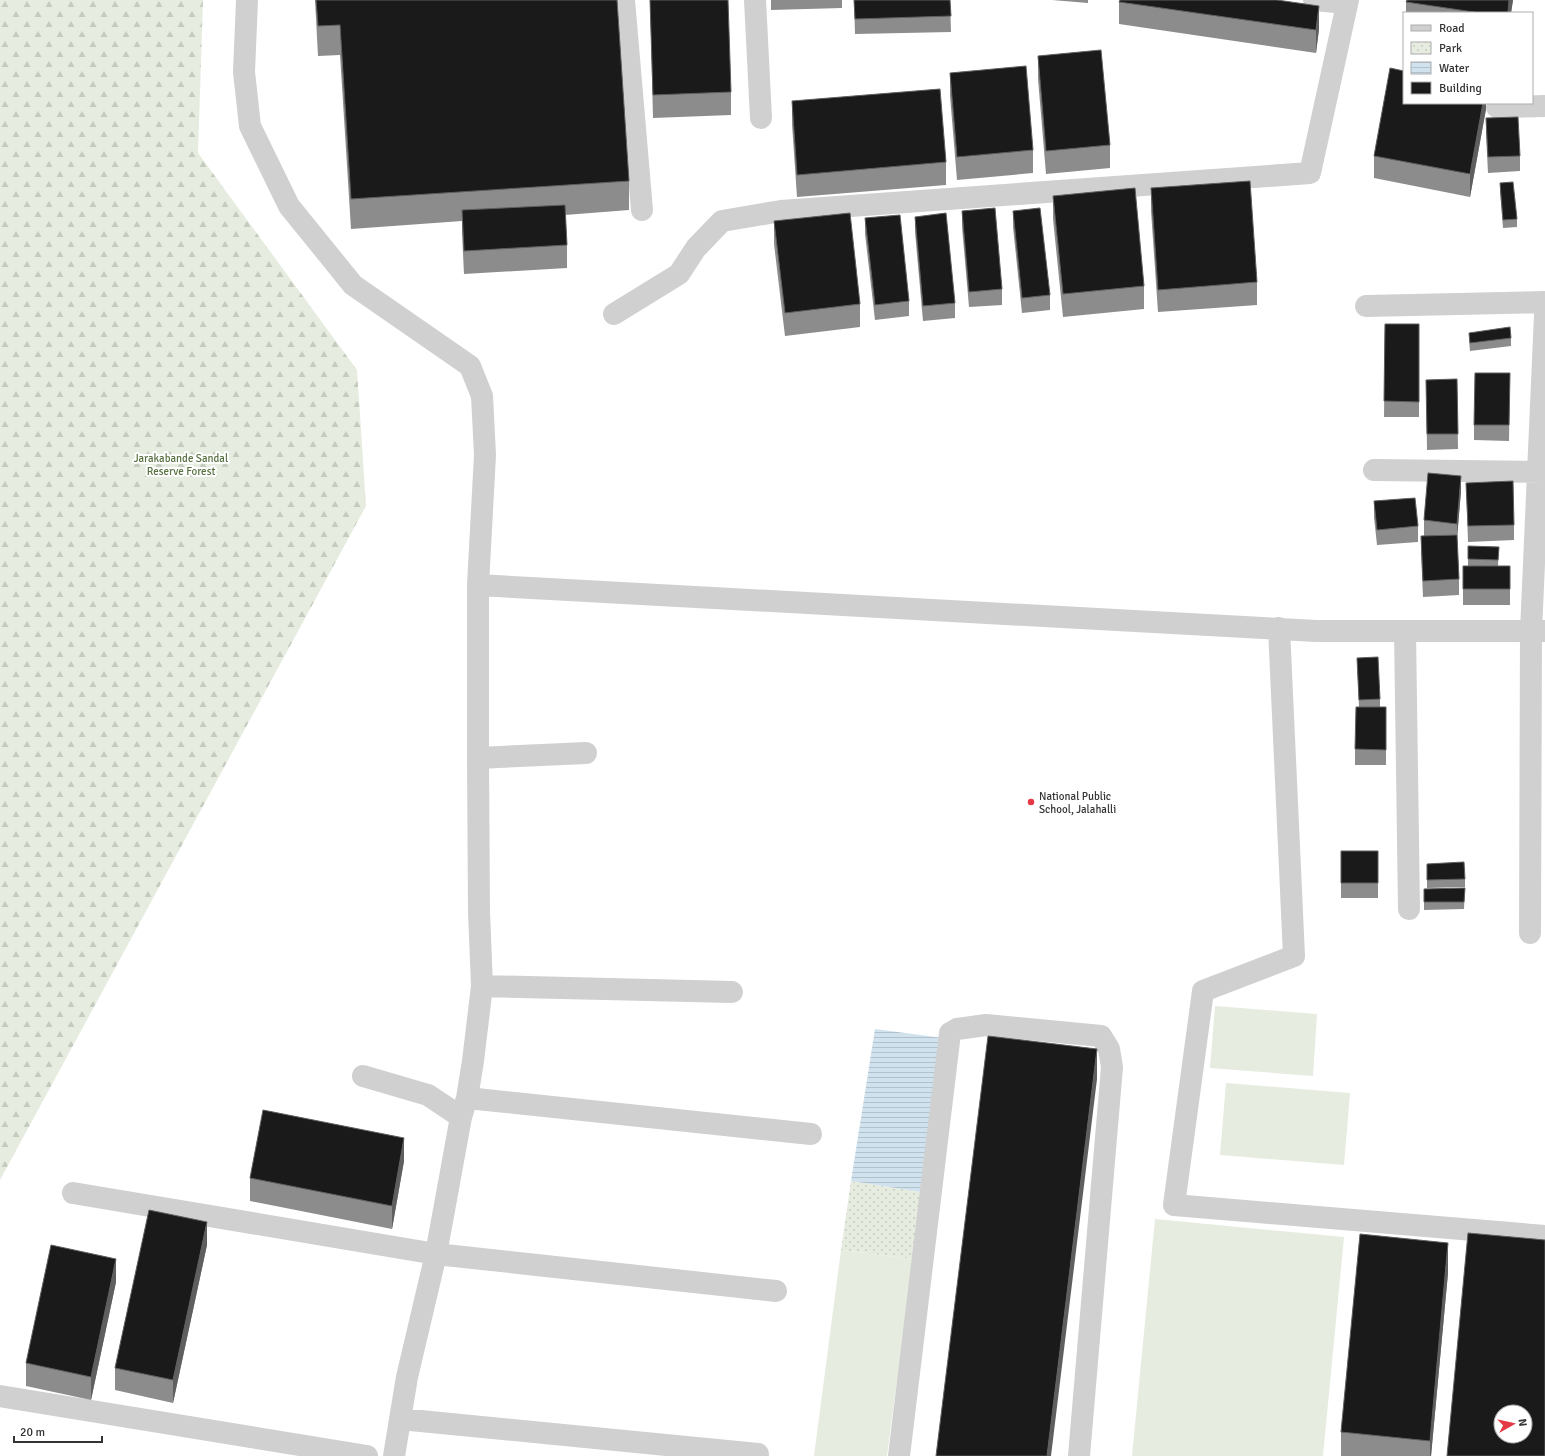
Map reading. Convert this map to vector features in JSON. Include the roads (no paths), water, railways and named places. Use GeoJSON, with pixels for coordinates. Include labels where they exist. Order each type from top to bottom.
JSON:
{"type":"FeatureCollection","features":[{"type":"Feature","properties":{"kind":"street"},"geometry":{"type":"LineString","coordinates":[[247,0],[244,72],[250,126],[289,206],[353,285],[470,366],[482,396],[485,455],[478,585],[479,912],[482,986],[464,1108],[436,1254],[407,1377],[394,1456]]}},
{"type":"Feature","properties":{"kind":"street"},"geometry":{"type":"LineString","coordinates":[[624,0],[642,210]]}},
{"type":"Feature","properties":{"kind":"street"},"geometry":{"type":"LineString","coordinates":[[755,0],[761,118]]}},
{"type":"Feature","properties":{"kind":"street"},"geometry":{"type":"LineString","coordinates":[[614,314],[679,274],[696,248],[722,221],[781,211],[1310,173],[1348,2],[1314,0]]}},
{"type":"Feature","properties":{"kind":"street"},"geometry":{"type":"LineString","coordinates":[[1497,107],[1545,106]]}},
{"type":"Feature","properties":{"kind":"street"},"geometry":{"type":"LineString","coordinates":[[1366,306],[1545,302]]}},
{"type":"Feature","properties":{"kind":"street"},"geometry":{"type":"LineString","coordinates":[[1530,933],[1545,315]]}},
{"type":"Feature","properties":{"kind":"street"},"geometry":{"type":"LineString","coordinates":[[1374,470],[1541,472]]}},
{"type":"Feature","properties":{"kind":"street"},"geometry":{"type":"LineString","coordinates":[[478,585],[1335,631],[1538,631]]}},
{"type":"Feature","properties":{"kind":"street"},"geometry":{"type":"LineString","coordinates":[[1279,628],[1294,956],[1203,991],[1174,1205],[1545,1236]]}},
{"type":"Feature","properties":{"kind":"street"},"geometry":{"type":"LineString","coordinates":[[1405,631],[1409,909]]}},
{"type":"Feature","properties":{"kind":"street"},"geometry":{"type":"LineString","coordinates":[[478,758],[586,752]]}},
{"type":"Feature","properties":{"kind":"street"},"geometry":{"type":"LineString","coordinates":[[482,986],[732,992]]}},
{"type":"Feature","properties":{"kind":"street"},"geometry":{"type":"LineString","coordinates":[[899,1456],[950,1034],[957,1030],[986,1026],[1101,1036],[1109,1049],[1112,1067],[1079,1456]]}},
{"type":"Feature","properties":{"kind":"street"},"geometry":{"type":"LineString","coordinates":[[363,1076],[428,1095],[464,1108],[810,1134]]}},
{"type":"Feature","properties":{"kind":"street"},"geometry":{"type":"LineString","coordinates":[[73,1193],[436,1254],[776,1291]]}},
{"type":"Feature","properties":{"kind":"street"},"geometry":{"type":"LineString","coordinates":[[0,1396],[367,1456]]}},
{"type":"Feature","properties":{"kind":"street"},"geometry":{"type":"LineString","coordinates":[[400,1419],[758,1454]]}},
{"type":"Feature","properties":{"kind":"water"},"geometry":{"type":"Polygon","coordinates":[[[875,1029],[943,1038],[921,1192],[851,1181],[875,1029]]]}},
{"type":"Feature","properties":{"kind":"place","name":"National Public School, Jalahalli"},"geometry":{"type":"Point","coordinates":[1031,802]}},
{"type":"Feature","properties":{"kind":"park label","name":"Jarakabande Sandal Reserve Forest"},"geometry":{"type":"Point","coordinates":[181,464]}}]}
